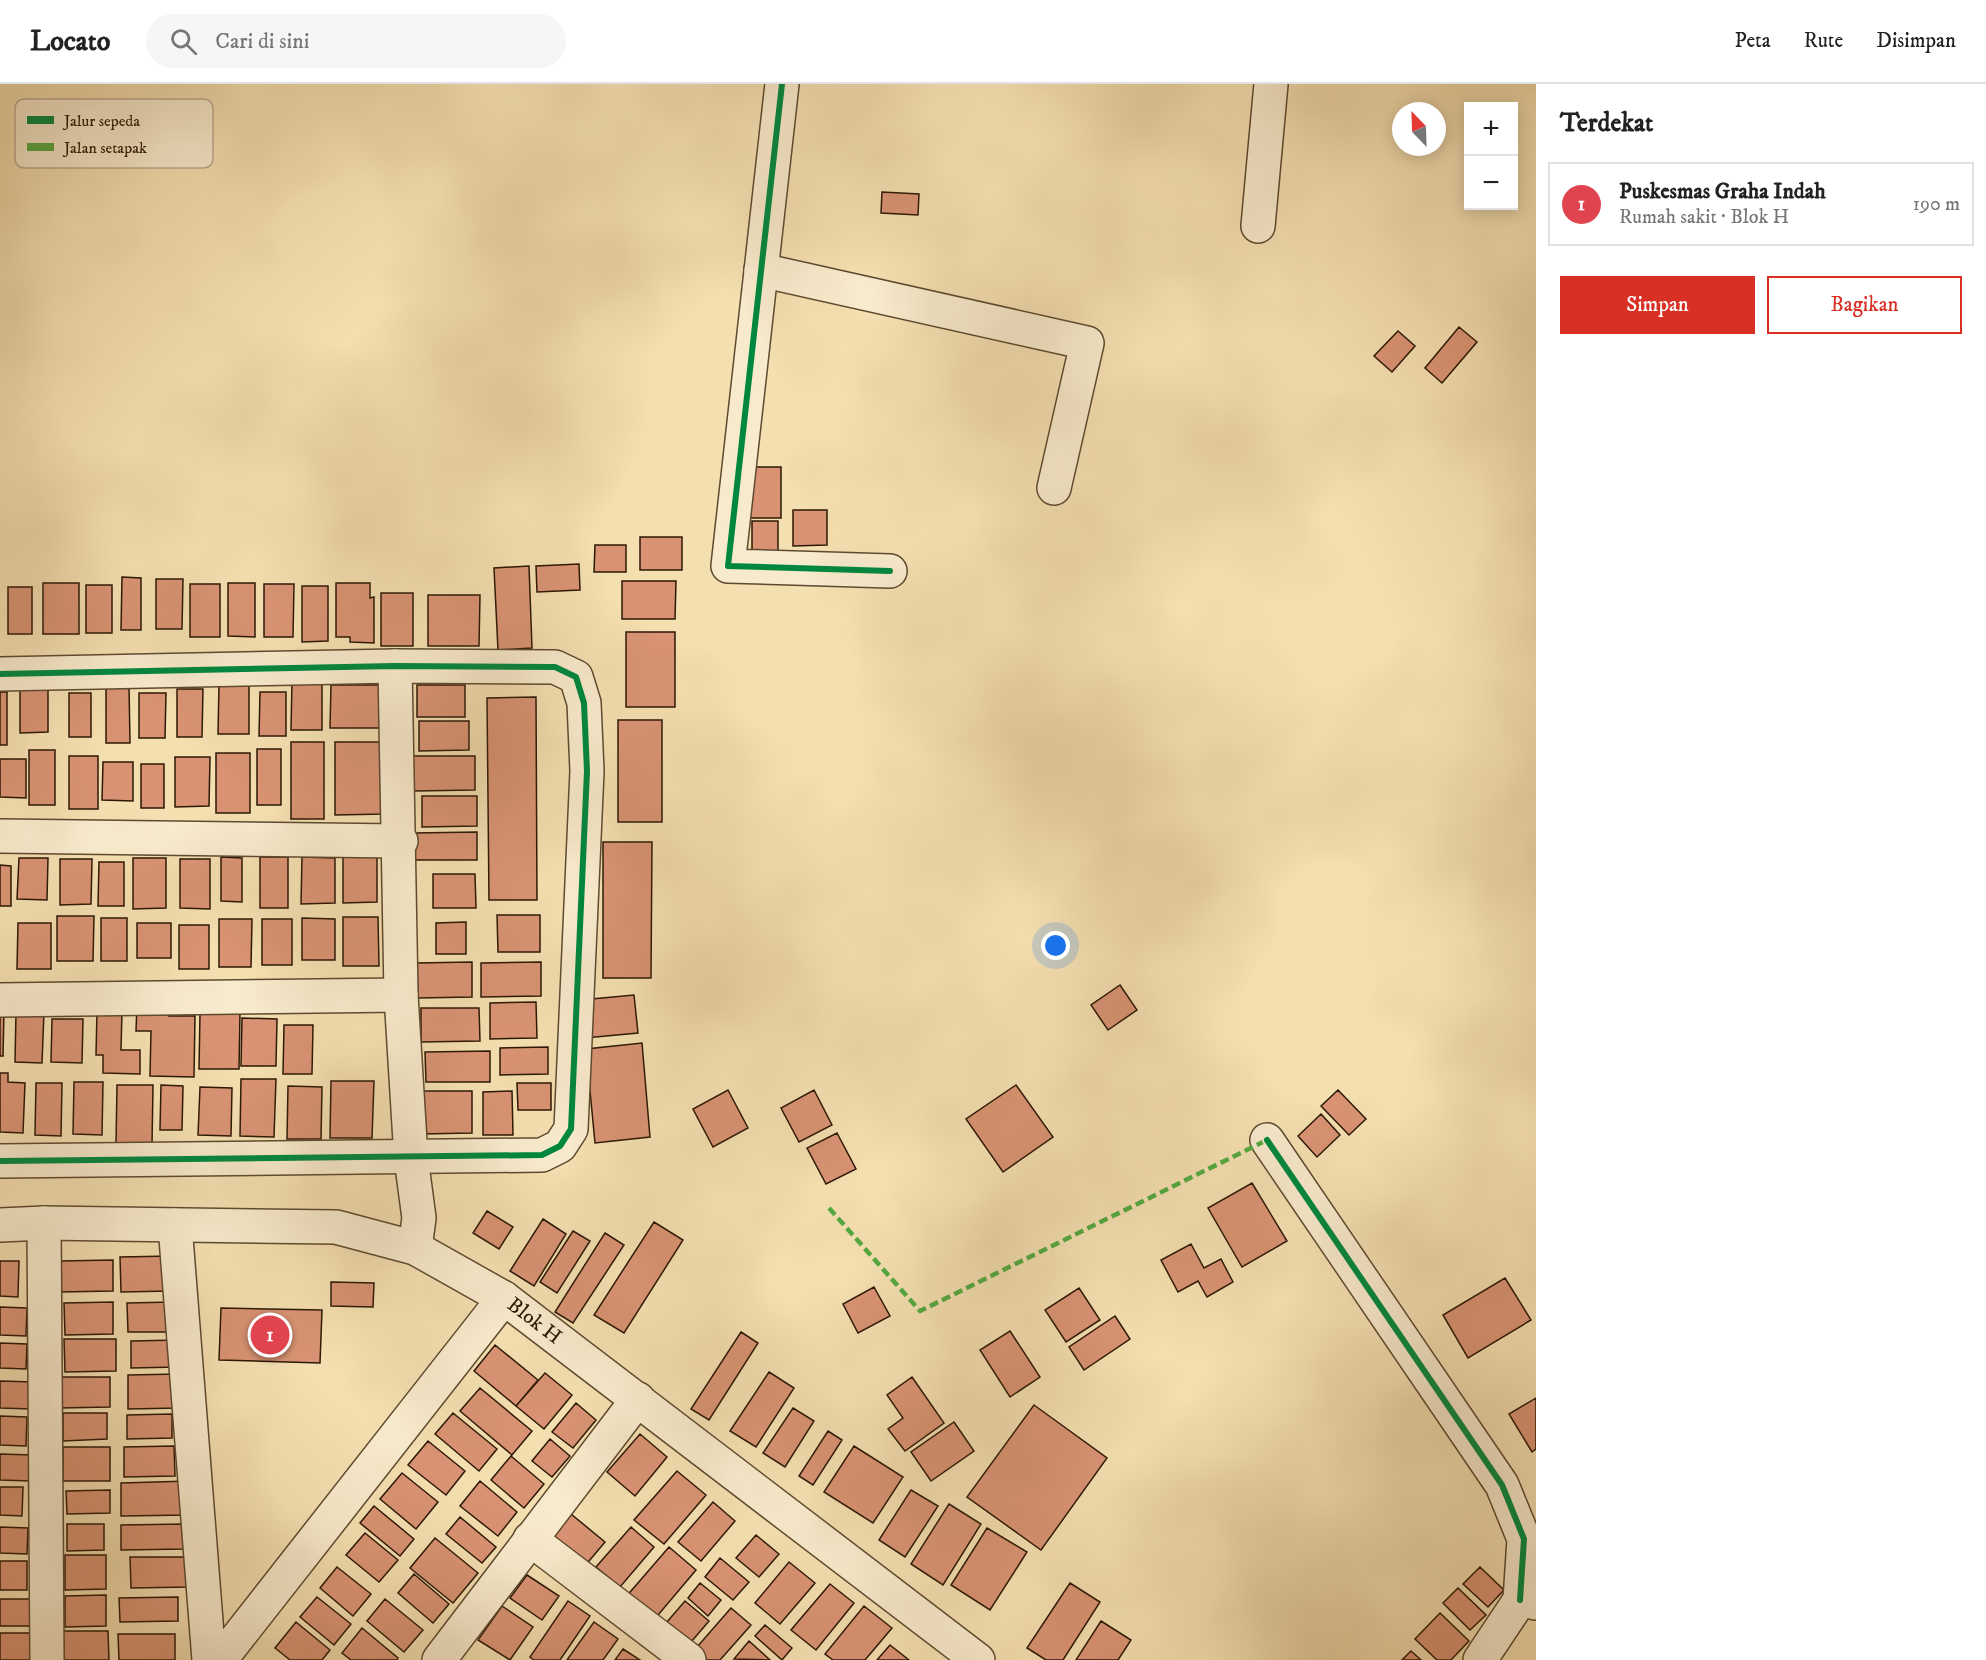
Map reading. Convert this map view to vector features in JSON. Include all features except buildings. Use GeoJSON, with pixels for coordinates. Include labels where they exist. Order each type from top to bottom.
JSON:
{"type":"FeatureCollection","features":[{"type":"Feature","properties":{"kind":"street"},"geometry":{"type":"LineString","coordinates":[[782,84],[728,566],[890,571]]}},
{"type":"Feature","properties":{"kind":"street"},"geometry":{"type":"LineString","coordinates":[[1258,226],[1271,84]]}},
{"type":"Feature","properties":{"kind":"street"},"geometry":{"type":"LineString","coordinates":[[761,270],[1088,343],[1054,488]]}},
{"type":"Feature","properties":{"kind":"street"},"geometry":{"type":"LineString","coordinates":[[0,674],[395,666],[555,667],[576,677],[584,703],[587,771],[571,1129],[560,1146],[542,1155],[0,1161]]}},
{"type":"Feature","properties":{"kind":"street"},"geometry":{"type":"LineString","coordinates":[[395,666],[401,841],[401,995],[411,1158],[419,1218],[415,1248]]}},
{"type":"Feature","properties":{"kind":"street"},"geometry":{"type":"LineString","coordinates":[[0,836],[401,841]]}},
{"type":"Feature","properties":{"kind":"street"},"geometry":{"type":"LineString","coordinates":[[0,1000],[401,995]]}},
{"type":"Feature","properties":{"kind":"street"},"geometry":{"type":"LineString","coordinates":[[1267,1140],[1502,1485],[1524,1539],[1528,1601],[1480,1660]]}},
{"type":"Feature","properties":{"kind":"street"},"geometry":{"type":"LineString","coordinates":[[44,1223],[47,1660]]}},
{"type":"Feature","properties":{"kind":"street","name":"Blok H"},"geometry":{"type":"LineString","coordinates":[[0,1225],[44,1223],[336,1227],[415,1248],[504,1298],[976,1660]]}},
{"type":"Feature","properties":{"kind":"street"},"geometry":{"type":"LineString","coordinates":[[176,1225],[209,1660]]}},
{"type":"Feature","properties":{"kind":"street"},"geometry":{"type":"LineString","coordinates":[[220,1660],[504,1298]]}},
{"type":"Feature","properties":{"kind":"street"},"geometry":{"type":"LineString","coordinates":[[439,1660],[638,1399]]}},
{"type":"Feature","properties":{"kind":"street"},"geometry":{"type":"LineString","coordinates":[[530,1539],[689,1660]]}},
{"type":"Feature","properties":{"kind":"marked path"},"geometry":{"type":"LineString","coordinates":[[829,1208],[920,1311],[1267,1140]]}},
{"type":"Feature","properties":{"kind":"cycle path"},"geometry":{"type":"LineString","coordinates":[[782,84],[728,566],[890,571]]}},
{"type":"Feature","properties":{"kind":"cycle path"},"geometry":{"type":"LineString","coordinates":[[0,674],[395,666],[555,667],[576,677],[584,703],[587,771],[571,1129],[560,1146],[542,1155],[0,1161]]}},
{"type":"Feature","properties":{"kind":"cycle path"},"geometry":{"type":"LineString","coordinates":[[1267,1140],[1502,1485],[1524,1539],[1520,1600]]}},
{"type":"Feature","properties":{"kind":"place","name":"Puskesmas Graha Indah"},"geometry":{"type":"Point","coordinates":[270,1335]}}]}
